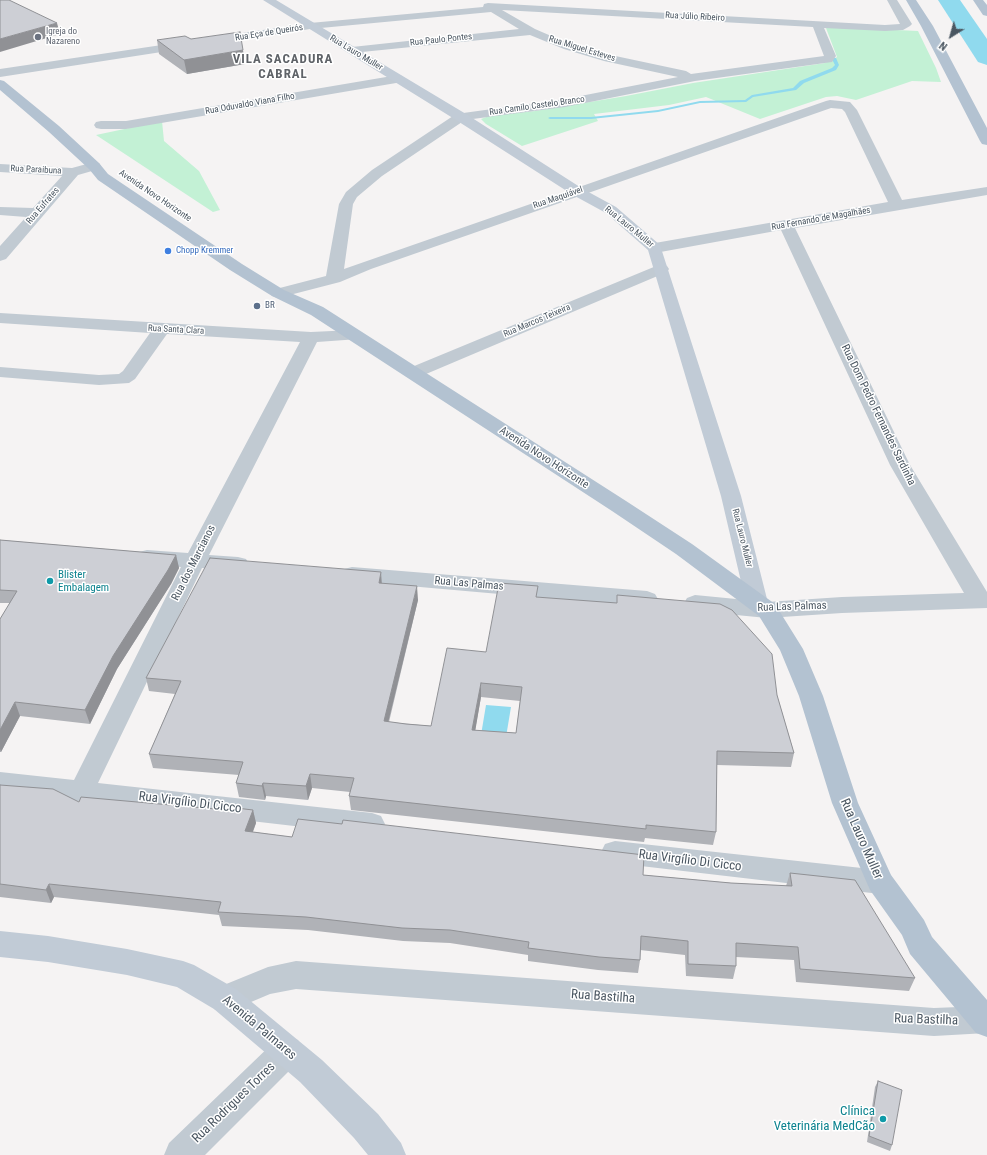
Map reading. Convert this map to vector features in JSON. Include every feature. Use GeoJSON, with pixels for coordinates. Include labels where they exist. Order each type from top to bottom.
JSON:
{"type":"FeatureCollection","features":[{"type":"Feature","properties":{"kind":"main road"},"geometry":{"type":"LineString","coordinates":[[911,0],[927,26],[987,141]]}},
{"type":"Feature","properties":{"kind":"main road"},"geometry":{"type":"LineString","coordinates":[[978,0],[987,13]]}},
{"type":"Feature","properties":{"kind":"main road","name":"Avenida Novo Horizonte"},"geometry":{"type":"LineString","coordinates":[[1,75],[54,129],[94,166],[102,177],[236,267],[278,293],[317,311],[625,510],[684,549],[762,607]]}},
{"type":"Feature","properties":{"kind":"main road","name":"Avenida Novo Horizonte"},"geometry":{"type":"LineString","coordinates":[[1,75],[74,131],[123,176],[230,246]]}},
{"type":"Feature","properties":{"kind":"main road","name":"Avenida Novo Horizonte"},"geometry":{"type":"LineString","coordinates":[[279,276],[298,288],[317,311]]}},
{"type":"Feature","properties":{"kind":"main road","name":"Rua Lauro Muller"},"geometry":{"type":"LineString","coordinates":[[762,607],[794,656],[811,696],[844,803],[880,882],[914,929],[920,945],[986,1022]]}},
{"type":"Feature","properties":{"kind":"street","name":"Rua Lauro Muller"},"geometry":{"type":"LineString","coordinates":[[268,0],[461,117],[578,192],[611,210],[655,248],[731,496],[762,607]]}},
{"type":"Feature","properties":{"kind":"street","name":"Rua Miguel Esteves"},"geometry":{"type":"LineString","coordinates":[[476,0],[495,5],[531,31],[568,47],[604,57],[695,77]]}},
{"type":"Feature","properties":{"kind":"street","name":"Rua Júlio Ribeiro"},"geometry":{"type":"LineString","coordinates":[[495,5],[885,28],[903,27],[906,24],[892,0]]}},
{"type":"Feature","properties":{"kind":"street","name":"Rua Eça de Queirós"},"geometry":{"type":"LineString","coordinates":[[1,75],[310,26],[495,5]]}},
{"type":"Feature","properties":{"kind":"street","name":"Rua Camilo Castelo Branco"},"geometry":{"type":"LineString","coordinates":[[334,279],[346,204],[351,195],[377,173],[461,117],[565,103],[695,77],[819,60],[830,57],[816,24]]}},
{"type":"Feature","properties":{"kind":"street","name":"Rua Paulo Pontes"},"geometry":{"type":"LineString","coordinates":[[352,50],[531,31]]}},
{"type":"Feature","properties":{"kind":"street","name":"Rua Oduvaldo Viana Filho"},"geometry":{"type":"LineString","coordinates":[[101,125],[126,125],[398,78]]}},
{"type":"Feature","properties":{"kind":"street","name":"Rua Maquiável"},"geometry":{"type":"LineString","coordinates":[[278,293],[334,279],[365,266],[826,104],[848,106],[855,116],[897,205]]}},
{"type":"Feature","properties":{"kind":"street"},"geometry":{"type":"LineString","coordinates":[[73,172],[94,166]]}},
{"type":"Feature","properties":{"kind":"street","name":"Rua Paraibuna"},"geometry":{"type":"LineString","coordinates":[[0,168],[73,172]]}},
{"type":"Feature","properties":{"kind":"street","name":"Rua Eufrates"},"geometry":{"type":"LineString","coordinates":[[0,256],[73,172]]}},
{"type":"Feature","properties":{"kind":"street","name":"Rua Fernando de Magalhães"},"geometry":{"type":"LineString","coordinates":[[655,248],[897,205],[987,191]]}},
{"type":"Feature","properties":{"kind":"street"},"geometry":{"type":"LineString","coordinates":[[0,211],[37,213]]}},
{"type":"Feature","properties":{"kind":"street","name":"Rua Dom Pedro Fernandes Sardinha"},"geometry":{"type":"LineString","coordinates":[[786,225],[900,465],[983,600]]}},
{"type":"Feature","properties":{"kind":"street","name":"Rua Marcos Teixeira"},"geometry":{"type":"LineString","coordinates":[[413,373],[661,268]]}},
{"type":"Feature","properties":{"kind":"street","name":"Rua Santa Clara"},"geometry":{"type":"LineString","coordinates":[[0,318],[162,330],[311,337],[352,335]]}},
{"type":"Feature","properties":{"kind":"street"},"geometry":{"type":"LineString","coordinates":[[0,372],[99,380],[122,378],[130,375],[162,330]]}},
{"type":"Feature","properties":{"kind":"street","name":"Rua dos Marcianos"},"geometry":{"type":"LineString","coordinates":[[82,791],[195,560],[311,337]]}},
{"type":"Feature","properties":{"kind":"street"},"geometry":{"type":"LineString","coordinates":[[127,555],[258,566]]}},
{"type":"Feature","properties":{"kind":"street","name":"Rua Las Palmas"},"geometry":{"type":"LineString","coordinates":[[328,572],[670,601],[762,607],[983,600]]}},
{"type":"Feature","properties":{"kind":"street","name":"Rua Virgílio Di Cicco"},"geometry":{"type":"LineString","coordinates":[[0,782],[397,827]]}},
{"type":"Feature","properties":{"kind":"street","name":"Rua Virgílio Di Cicco"},"geometry":{"type":"LineString","coordinates":[[594,850],[880,882]]}},
{"type":"Feature","properties":{"kind":"street","name":"Avenida Palmares"},"geometry":{"type":"LineString","coordinates":[[0,944],[48,949],[127,962],[183,974],[225,998],[311,1071],[366,1126],[389,1155]]}},
{"type":"Feature","properties":{"kind":"street","name":"Rua Bastilha"},"geometry":{"type":"LineString","coordinates":[[225,998],[268,981],[296,975],[934,1022],[986,1022]]}},
{"type":"Feature","properties":{"kind":"street","name":"Rua Rodrigues Torres"},"geometry":{"type":"LineString","coordinates":[[181,1155],[287,1051]]}},
{"type":"Feature","properties":{"kind":"green space"},"geometry":{"type":"Polygon","coordinates":[[[826,28],[918,31],[941,82],[912,81],[856,100],[837,96],[826,97],[760,119],[706,97],[669,105],[594,114],[598,121],[522,146],[486,124],[481,119],[489,116],[535,111],[693,83],[825,63],[837,57],[826,28]]]}},
{"type":"Feature","properties":{"kind":"green space"},"geometry":{"type":"Polygon","coordinates":[[[162,121],[164,141],[199,171],[220,210],[213,212],[96,135],[162,121]]]}},
{"type":"Feature","properties":{"kind":"water"},"geometry":{"type":"Polygon","coordinates":[[[486,705],[511,707],[505,743],[480,741],[486,705]]]}},
{"type":"Feature","properties":{"kind":"building"},"geometry":{"type":"Polygon","coordinates":[[[0,0],[9,0],[57,23],[0,39],[0,0]]]}},
{"type":"Feature","properties":{"kind":"building"},"geometry":{"type":"Polygon","coordinates":[[[240,32],[243,50],[184,60],[157,40],[185,36],[191,39],[240,32]]]}},
{"type":"Feature","properties":{"kind":"building"},"geometry":{"type":"Polygon","coordinates":[[[0,540],[176,555],[113,656],[85,710],[15,702],[0,730],[0,619],[17,591],[0,590],[0,540]]]}},
{"type":"Feature","properties":{"kind":"building"},"geometry":{"type":"Polygon","coordinates":[[[210,558],[381,572],[379,583],[417,586],[384,721],[406,724],[431,726],[447,648],[486,652],[499,583],[538,586],[536,597],[617,603],[617,595],[720,604],[732,610],[772,654],[777,695],[794,753],[717,751],[716,832],[646,825],[646,829],[349,796],[354,778],[310,774],[306,786],[263,783],[262,786],[236,783],[243,762],[149,754],[181,681],[146,678],[210,558]],[[481,683],[472,730],[516,733],[522,687],[481,683]]]}},
{"type":"Feature","properties":{"kind":"building"},"geometry":{"type":"Polygon","coordinates":[[[0,785],[53,789],[79,802],[81,797],[227,810],[228,807],[253,810],[245,831],[292,837],[298,819],[342,824],[343,820],[644,855],[643,875],[731,883],[792,886],[790,873],[855,880],[915,978],[800,969],[798,947],[736,943],[736,966],[688,964],[688,941],[641,936],[640,960],[599,957],[528,948],[529,942],[450,930],[402,928],[306,917],[218,912],[221,902],[49,884],[46,890],[0,884],[0,785]]]}},
{"type":"Feature","properties":{"kind":"building","name":"Clínica Veterinária MedCão"},"geometry":{"type":"Polygon","coordinates":[[[878,1081],[902,1090],[892,1145],[869,1136],[878,1081]]]}},
{"type":"Feature","properties":{"kind":"waterway"},"geometry":{"type":"LineString","coordinates":[[949,0],[987,57]]}},
{"type":"Feature","properties":{"kind":"waterway"},"geometry":{"type":"LineString","coordinates":[[550,118],[591,118],[658,111],[700,102],[746,101],[752,96],[794,89],[802,82],[834,69],[837,65],[834,59]]}},
{"type":"Feature","properties":{"kind":"place","name":"Igreja do Nazareno"},"geometry":{"type":"Point","coordinates":[38,37]}},
{"type":"Feature","properties":{"kind":"place","name":"Chopp Kremmer"},"geometry":{"type":"Point","coordinates":[168,251]}},
{"type":"Feature","properties":{"kind":"place","name":"BR"},"geometry":{"type":"Point","coordinates":[257,306]}},
{"type":"Feature","properties":{"kind":"place","name":"Blister Embalagem"},"geometry":{"type":"Point","coordinates":[50,581]}},
{"type":"Feature","properties":{"kind":"place","name":"Clínica Veterinária MedCão"},"geometry":{"type":"Point","coordinates":[883,1119]}},
{"type":"Feature","properties":{"kind":"district","name":"VILA SACADURA CABRAL"},"geometry":{"type":"Point","coordinates":[283,68]}}]}
